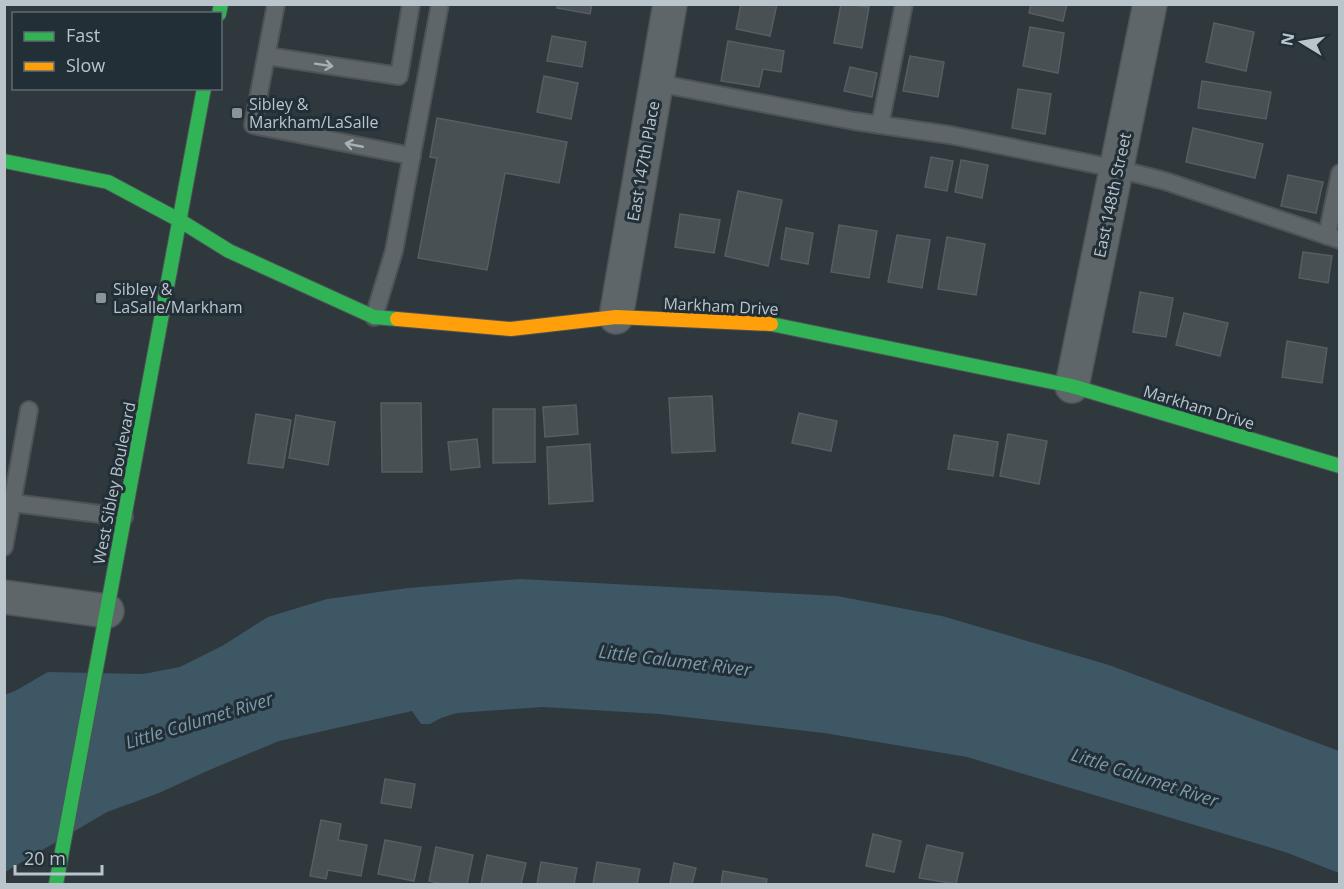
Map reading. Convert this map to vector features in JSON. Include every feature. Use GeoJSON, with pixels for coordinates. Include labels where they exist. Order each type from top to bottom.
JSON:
{"type":"FeatureCollection","features":[{"type":"Feature","properties":{"kind":"street","name":"East 147th Place"},"geometry":{"type":"LineString","coordinates":[[616,317],[670,4]]}},
{"type":"Feature","properties":{"kind":"street","name":"East 148th Street"},"geometry":{"type":"LineString","coordinates":[[1072,386],[1150,4]]}},
{"type":"Feature","properties":{"kind":"street","name":"West Sibley Boulevard"},"geometry":{"type":"LineString","coordinates":[[56,885],[204,90]]}},
{"type":"Feature","properties":{"kind":"street","name":"Markham Drive"},"geometry":{"type":"LineString","coordinates":[[4,160],[108,182],[179,220],[229,251],[374,317],[511,328],[616,317],[775,324],[1072,386],[1340,466]]}},
{"type":"Feature","properties":{"kind":"street"},"geometry":{"type":"LineString","coordinates":[[4,597],[104,623]]}},
{"type":"Feature","properties":{"kind":"lane"},"geometry":{"type":"LineString","coordinates":[[276,4],[254,125],[412,156]]}},
{"type":"Feature","properties":{"kind":"lane"},"geometry":{"type":"LineString","coordinates":[[267,56],[399,76],[411,4]]}},
{"type":"Feature","properties":{"kind":"lane"},"geometry":{"type":"LineString","coordinates":[[374,317],[394,251],[440,4]]}},
{"type":"Feature","properties":{"kind":"lane"},"geometry":{"type":"LineString","coordinates":[[879,125],[904,4]]}},
{"type":"Feature","properties":{"kind":"lane"},"geometry":{"type":"LineString","coordinates":[[657,83],[879,125],[950,135],[1118,169],[1176,185],[1333,238],[1340,173]]}},
{"type":"Feature","properties":{"kind":"lane"},"geometry":{"type":"LineString","coordinates":[[4,547],[29,410]]}},
{"type":"Feature","properties":{"kind":"lane"},"geometry":{"type":"LineString","coordinates":[[13,503],[124,517]]}},
{"type":"Feature","properties":{"kind":"water","name":"Little Calumet River"},"geometry":{"type":"Polygon","coordinates":[[[520,579],[837,596],[942,616],[1109,665],[1339,751],[1339,873],[1285,852],[967,757],[824,733],[659,714],[542,707],[457,713],[430,724],[421,724],[412,711],[279,741],[159,793],[107,812],[5,872],[4,695],[48,672],[143,674],[180,667],[222,646],[268,617],[327,599],[408,588],[520,579]]]}},
{"type":"Feature","properties":{"kind":"building"},"geometry":{"type":"Polygon","coordinates":[[[558,4],[592,4],[590,14],[557,8],[558,4]]]}},
{"type":"Feature","properties":{"kind":"building"},"geometry":{"type":"Polygon","coordinates":[[[741,4],[777,4],[770,36],[736,29],[741,4]]]}},
{"type":"Feature","properties":{"kind":"building"},"geometry":{"type":"Polygon","coordinates":[[[841,4],[869,7],[862,48],[834,43],[841,4]]]}},
{"type":"Feature","properties":{"kind":"building"},"geometry":{"type":"Polygon","coordinates":[[[1031,4],[1067,4],[1063,21],[1029,13],[1031,4]]]}},
{"type":"Feature","properties":{"kind":"building"},"geometry":{"type":"Polygon","coordinates":[[[1214,23],[1254,32],[1246,71],[1206,62],[1214,23]]]}},
{"type":"Feature","properties":{"kind":"building"},"geometry":{"type":"Polygon","coordinates":[[[1030,27],[1064,33],[1058,73],[1023,66],[1030,27]]]}},
{"type":"Feature","properties":{"kind":"building"},"geometry":{"type":"Polygon","coordinates":[[[552,36],[586,42],[582,67],[547,61],[552,36]]]}},
{"type":"Feature","properties":{"kind":"building"},"geometry":{"type":"Polygon","coordinates":[[[728,41],[784,51],[781,72],[763,69],[759,87],[721,81],[728,41]]]}},
{"type":"Feature","properties":{"kind":"building"},"geometry":{"type":"Polygon","coordinates":[[[910,56],[944,62],[938,97],[903,91],[910,56]]]}},
{"type":"Feature","properties":{"kind":"building"},"geometry":{"type":"Polygon","coordinates":[[[850,67],[877,73],[872,97],[844,91],[850,67]]]}},
{"type":"Feature","properties":{"kind":"building"},"geometry":{"type":"Polygon","coordinates":[[[544,76],[578,83],[571,119],[537,112],[544,76]]]}},
{"type":"Feature","properties":{"kind":"building"},"geometry":{"type":"Polygon","coordinates":[[[1202,81],[1271,92],[1266,119],[1198,108],[1202,81]]]}},
{"type":"Feature","properties":{"kind":"building"},"geometry":{"type":"Polygon","coordinates":[[[1018,89],[1051,94],[1045,134],[1012,128],[1018,89]]]}},
{"type":"Feature","properties":{"kind":"building"},"geometry":{"type":"Polygon","coordinates":[[[437,118],[567,142],[559,183],[505,173],[487,270],[418,258],[437,158],[430,157],[437,118]]]}},
{"type":"Feature","properties":{"kind":"building"},"geometry":{"type":"Polygon","coordinates":[[[1193,128],[1263,144],[1255,178],[1186,162],[1193,128]]]}},
{"type":"Feature","properties":{"kind":"building"},"geometry":{"type":"Polygon","coordinates":[[[931,157],[953,161],[947,191],[925,187],[931,157]]]}},
{"type":"Feature","properties":{"kind":"building"},"geometry":{"type":"Polygon","coordinates":[[[961,160],[988,165],[982,198],[955,192],[961,160]]]}},
{"type":"Feature","properties":{"kind":"building"},"geometry":{"type":"Polygon","coordinates":[[[1288,175],[1323,182],[1316,213],[1281,206],[1288,175]]]}},
{"type":"Feature","properties":{"kind":"building"},"geometry":{"type":"Polygon","coordinates":[[[738,191],[782,200],[768,266],[725,256],[738,191]]]}},
{"type":"Feature","properties":{"kind":"building"},"geometry":{"type":"Polygon","coordinates":[[[680,214],[720,220],[714,253],[675,247],[680,214]]]}},
{"type":"Feature","properties":{"kind":"building"},"geometry":{"type":"Polygon","coordinates":[[[839,225],[877,231],[869,278],[831,272],[839,225]]]}},
{"type":"Feature","properties":{"kind":"building"},"geometry":{"type":"Polygon","coordinates":[[[786,228],[813,233],[808,264],[781,259],[786,228]]]}},
{"type":"Feature","properties":{"kind":"building"},"geometry":{"type":"Polygon","coordinates":[[[897,235],[930,240],[922,288],[888,282],[897,235]]]}},
{"type":"Feature","properties":{"kind":"building"},"geometry":{"type":"Polygon","coordinates":[[[947,237],[985,244],[976,295],[938,289],[947,237]]]}},
{"type":"Feature","properties":{"kind":"building"},"geometry":{"type":"Polygon","coordinates":[[[1303,252],[1332,256],[1328,283],[1299,278],[1303,252]]]}},
{"type":"Feature","properties":{"kind":"building"},"geometry":{"type":"Polygon","coordinates":[[[1140,292],[1173,298],[1166,337],[1133,332],[1140,292]]]}},
{"type":"Feature","properties":{"kind":"building"},"geometry":{"type":"Polygon","coordinates":[[[1184,313],[1228,323],[1220,356],[1176,345],[1184,313]]]}},
{"type":"Feature","properties":{"kind":"building"},"geometry":{"type":"Polygon","coordinates":[[[1287,341],[1327,348],[1322,383],[1282,377],[1287,341]]]}},
{"type":"Feature","properties":{"kind":"building"},"geometry":{"type":"Polygon","coordinates":[[[712,396],[715,451],[672,453],[669,398],[712,396]]]}},
{"type":"Feature","properties":{"kind":"building"},"geometry":{"type":"Polygon","coordinates":[[[381,403],[421,403],[422,472],[382,472],[381,403]]]}},
{"type":"Feature","properties":{"kind":"building"},"geometry":{"type":"Polygon","coordinates":[[[576,405],[578,434],[545,437],[543,407],[576,405]]]}},
{"type":"Feature","properties":{"kind":"building"},"geometry":{"type":"Polygon","coordinates":[[[493,409],[535,409],[535,462],[493,463],[493,409]]]}},
{"type":"Feature","properties":{"kind":"building"},"geometry":{"type":"Polygon","coordinates":[[[799,413],[837,421],[831,451],[792,443],[799,413]]]}},
{"type":"Feature","properties":{"kind":"building"},"geometry":{"type":"Polygon","coordinates":[[[256,414],[291,420],[283,468],[248,463],[256,414]]]}},
{"type":"Feature","properties":{"kind":"building"},"geometry":{"type":"Polygon","coordinates":[[[296,415],[335,422],[328,465],[289,458],[296,415]]]}},
{"type":"Feature","properties":{"kind":"building"},"geometry":{"type":"Polygon","coordinates":[[[1008,434],[1047,441],[1039,484],[1000,476],[1008,434]]]}},
{"type":"Feature","properties":{"kind":"building"},"geometry":{"type":"Polygon","coordinates":[[[954,435],[998,442],[993,476],[948,469],[954,435]]]}},
{"type":"Feature","properties":{"kind":"building"},"geometry":{"type":"Polygon","coordinates":[[[477,439],[480,467],[451,470],[448,442],[477,439]]]}},
{"type":"Feature","properties":{"kind":"building"},"geometry":{"type":"Polygon","coordinates":[[[590,444],[593,501],[549,504],[547,447],[590,444]]]}},
{"type":"Feature","properties":{"kind":"building"},"geometry":{"type":"Polygon","coordinates":[[[385,779],[415,784],[411,808],[381,803],[385,779]]]}},
{"type":"Feature","properties":{"kind":"building"},"geometry":{"type":"Polygon","coordinates":[[[321,820],[341,824],[338,840],[367,845],[361,876],[328,870],[326,879],[310,876],[321,820]]]}},
{"type":"Feature","properties":{"kind":"building"},"geometry":{"type":"Polygon","coordinates":[[[873,834],[901,841],[894,872],[866,866],[873,834]]]}},
{"type":"Feature","properties":{"kind":"building"},"geometry":{"type":"Polygon","coordinates":[[[385,840],[421,847],[414,881],[378,874],[385,840]]]}},
{"type":"Feature","properties":{"kind":"building"},"geometry":{"type":"Polygon","coordinates":[[[927,845],[963,853],[956,884],[919,878],[927,845]]]}},
{"type":"Feature","properties":{"kind":"building"},"geometry":{"type":"Polygon","coordinates":[[[436,847],[473,855],[467,884],[443,884],[429,881],[436,847]]]}},
{"type":"Feature","properties":{"kind":"building"},"geometry":{"type":"Polygon","coordinates":[[[487,855],[526,863],[521,884],[481,884],[487,855]]]}},
{"type":"Feature","properties":{"kind":"building"},"geometry":{"type":"Polygon","coordinates":[[[541,862],[577,868],[574,884],[537,884],[541,862]]]}},
{"type":"Feature","properties":{"kind":"building"},"geometry":{"type":"Polygon","coordinates":[[[597,862],[640,869],[637,884],[593,884],[597,862]]]}},
{"type":"Feature","properties":{"kind":"building"},"geometry":{"type":"Polygon","coordinates":[[[674,863],[696,868],[692,884],[670,884],[674,863]]]}},
{"type":"Feature","properties":{"kind":"building"},"geometry":{"type":"Polygon","coordinates":[[[723,871],[767,879],[766,884],[721,884],[723,871]]]}},
{"type":"Feature","properties":{"kind":"traffic: fast"},"geometry":{"type":"LineString","coordinates":[[219,12],[221,4]]}},
{"type":"Feature","properties":{"kind":"traffic: fast"},"geometry":{"type":"LineString","coordinates":[[56,884],[204,90]]}},
{"type":"Feature","properties":{"kind":"traffic: fast"},"geometry":{"type":"LineString","coordinates":[[4,161],[108,182],[179,220],[229,251],[374,317],[397,319]]}},
{"type":"Feature","properties":{"kind":"traffic: fast"},"geometry":{"type":"LineString","coordinates":[[771,324],[1072,386],[1340,466]]}},
{"type":"Feature","properties":{"kind":"traffic: slow"},"geometry":{"type":"LineString","coordinates":[[397,319],[511,329],[616,317],[771,324]]}},
{"type":"Feature","properties":{"kind":"place","name":"Sibley & Markham/LaSalle"},"geometry":{"type":"Point","coordinates":[237,113]}},
{"type":"Feature","properties":{"kind":"place","name":"Sibley & LaSalle/Markham"},"geometry":{"type":"Point","coordinates":[101,298]}}]}
